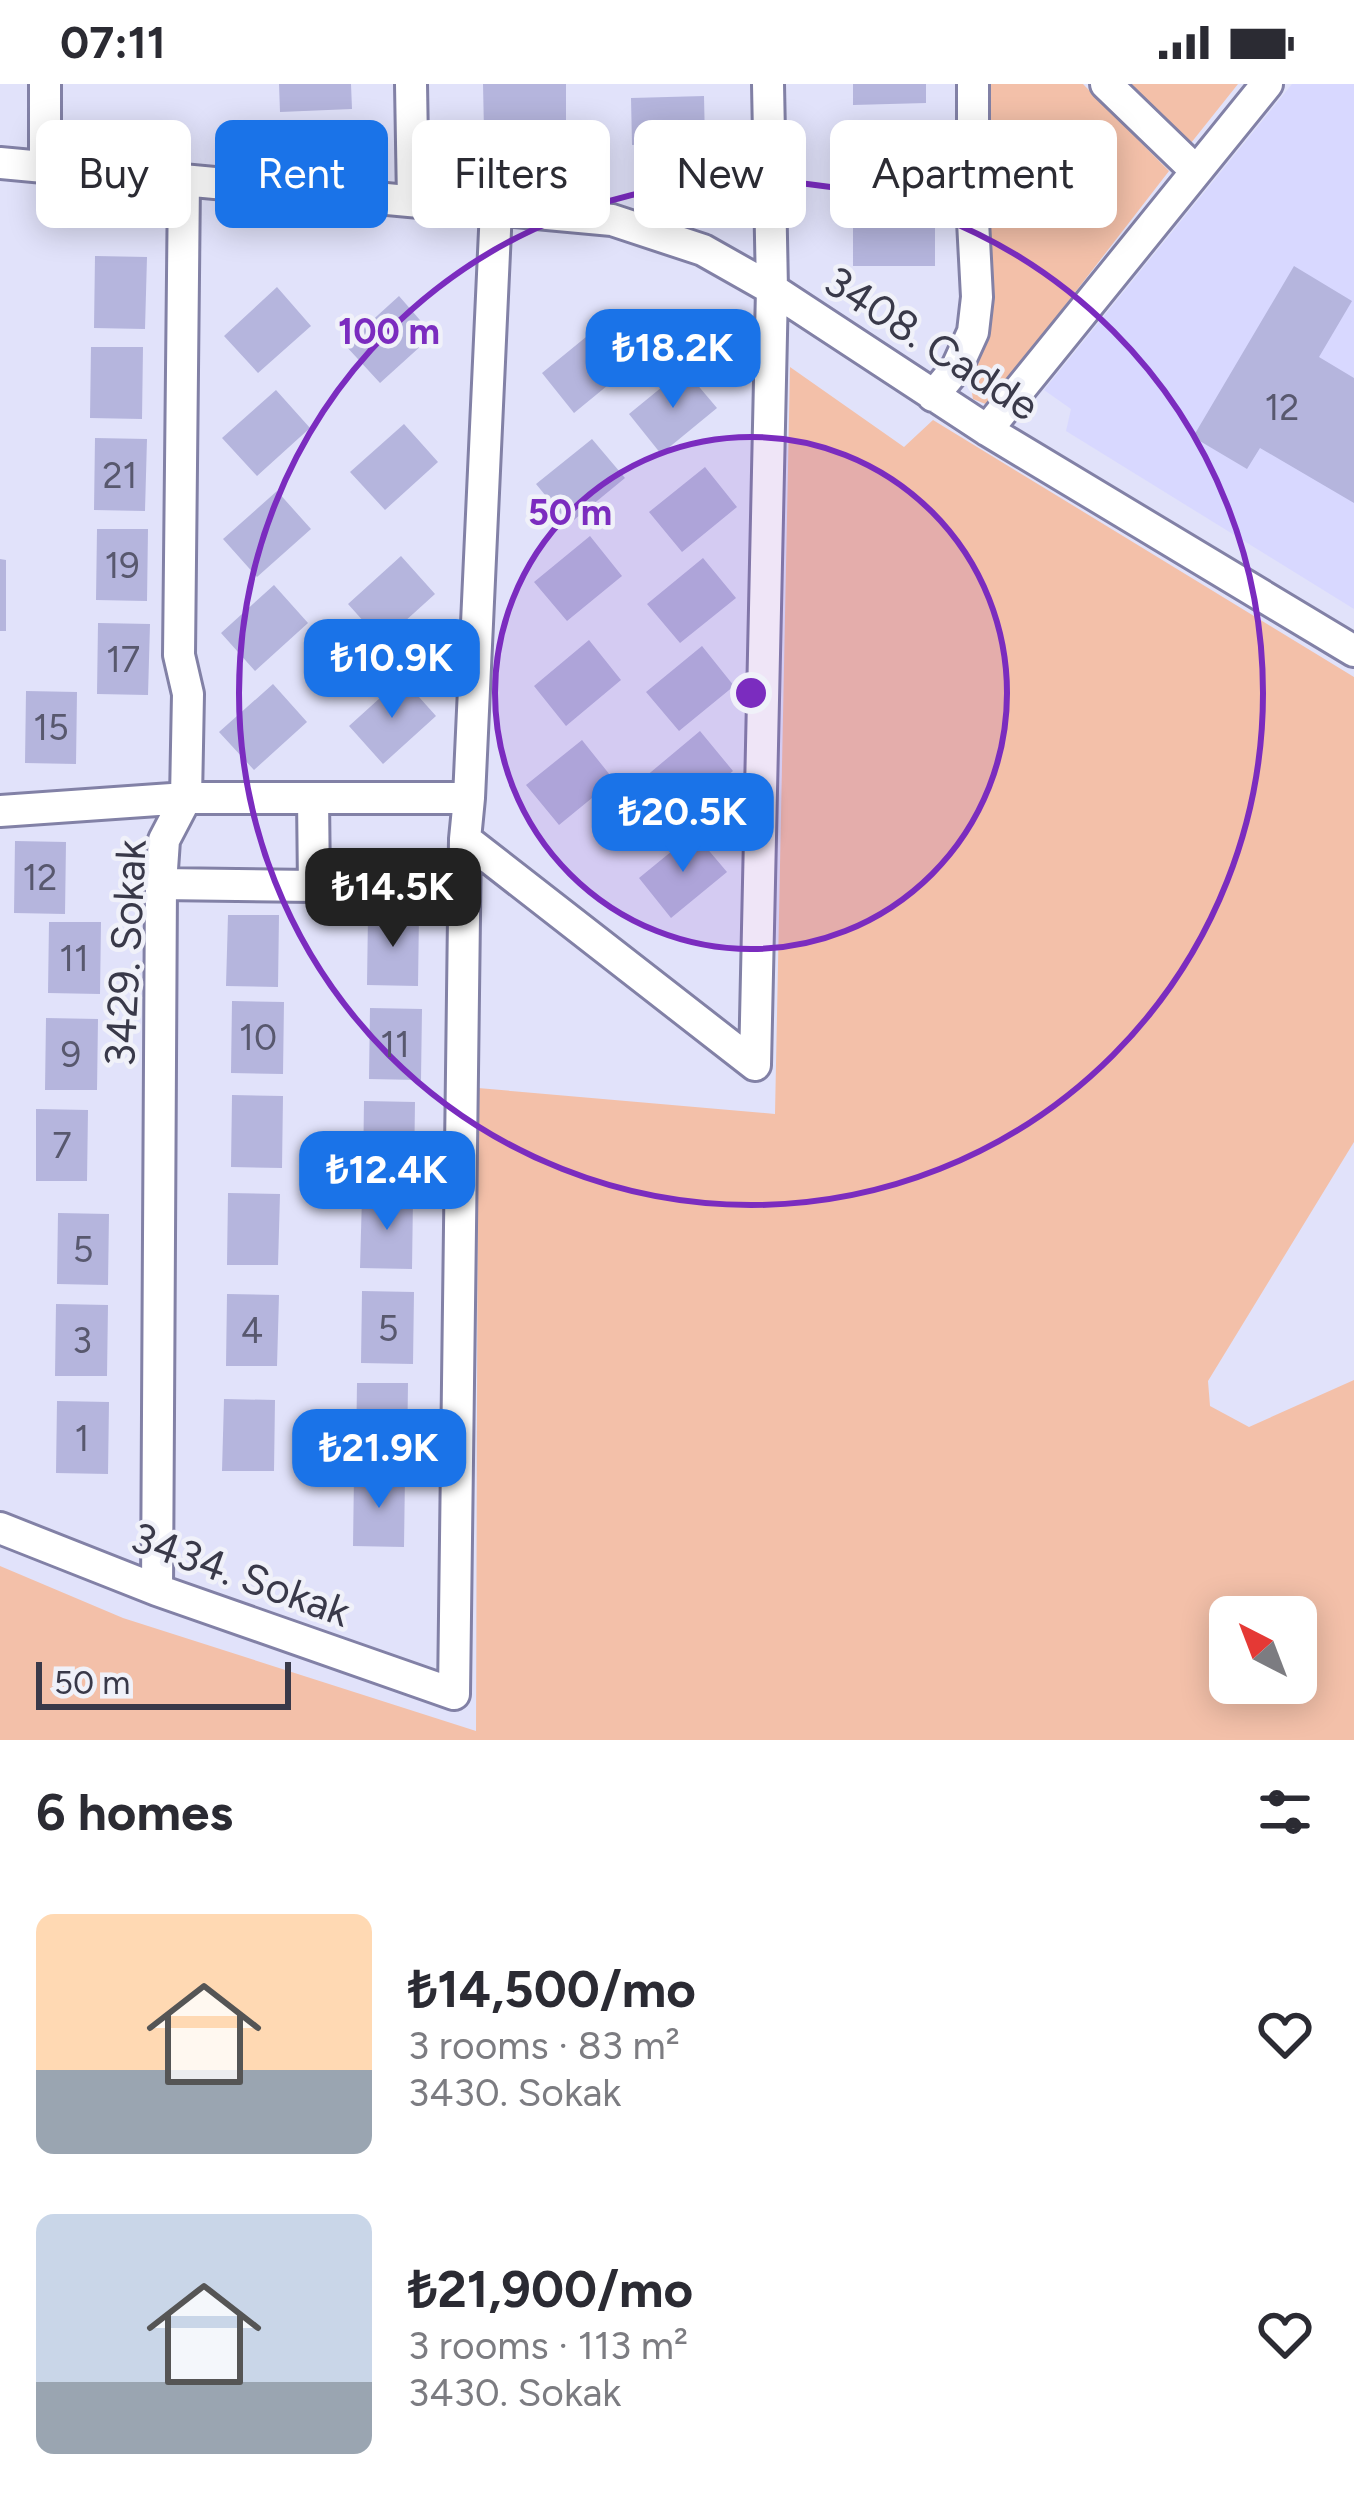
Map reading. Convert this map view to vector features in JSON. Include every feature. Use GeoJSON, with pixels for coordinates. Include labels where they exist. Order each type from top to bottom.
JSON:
{"type":"FeatureCollection","features":[{"type":"Feature","properties":{"kind":"street"},"geometry":{"type":"LineString","coordinates":[[45,84],[45,120]]}},
{"type":"Feature","properties":{"kind":"street"},"geometry":{"type":"LineString","coordinates":[[411,84],[412,142]]}},
{"type":"Feature","properties":{"kind":"street"},"geometry":{"type":"LineString","coordinates":[[495,228],[465,839],[755,1065],[772,289],[768,84]]}},
{"type":"Feature","properties":{"kind":"street"},"geometry":{"type":"LineString","coordinates":[[933,396],[956,367],[973,332],[977,297],[973,84]]}},
{"type":"Feature","properties":{"kind":"street"},"geometry":{"type":"LineString","coordinates":[[1106,84],[1196,171]]}},
{"type":"Feature","properties":{"kind":"street"},"geometry":{"type":"LineString","coordinates":[[987,430],[1267,84]]}},
{"type":"Feature","properties":{"kind":"street","name":"3408. Cadde"},"geometry":{"type":"LineString","coordinates":[[0,164],[36,167]]}},
{"type":"Feature","properties":{"kind":"street","name":"3408. Cadde"},"geometry":{"type":"LineString","coordinates":[[191,182],[412,201]]}},
{"type":"Feature","properties":{"kind":"street","name":"3408. Cadde"},"geometry":{"type":"LineString","coordinates":[[610,220],[704,250],[772,289],[987,430],[1354,651]]}},
{"type":"Feature","properties":{"kind":"street","name":"3429. Sokak"},"geometry":{"type":"LineString","coordinates":[[157,1590],[161,884],[164,840],[186,798],[188,694],[179,655],[184,228]]}},
{"type":"Feature","properties":{"kind":"street"},"geometry":{"type":"LineString","coordinates":[[161,884],[314,886],[313,797]]}},
{"type":"Feature","properties":{"kind":"street"},"geometry":{"type":"LineString","coordinates":[[0,811],[186,798],[469,798]]}},
{"type":"Feature","properties":{"kind":"street","name":"3434. Sokak"},"geometry":{"type":"LineString","coordinates":[[0,1528],[157,1590],[454,1694],[465,839]]}},
{"type":"Feature","properties":{"kind":"shaded area"},"geometry":{"type":"Polygon","coordinates":[[[990,84],[1083,84],[1169,171],[988,405],[973,399],[970,382],[980,228],[1117,228],[1117,120],[988,120],[990,84]]]}},
{"type":"Feature","properties":{"kind":"shaded area"},"geometry":{"type":"Polygon","coordinates":[[[1129,84],[1238,84],[1191,143],[1129,84]]]}},
{"type":"Feature","properties":{"kind":"shaded area"},"geometry":{"type":"Polygon","coordinates":[[[1292,84],[1354,84],[1354,609],[1066,431],[1071,409],[1044,390],[1292,84]]]}},
{"type":"Feature","properties":{"kind":"shaded area"},"geometry":{"type":"Polygon","coordinates":[[[790,367],[904,447],[933,420],[1354,677],[1354,1142],[1208,1381],[1210,1406],[1249,1427],[1354,1380],[1354,1740],[0,1740],[0,1566],[123,1618],[476,1731],[478,1088],[775,1114],[790,367]]]}},
{"type":"Feature","properties":{"kind":"building"},"geometry":{"type":"Polygon","coordinates":[[[279,84],[351,84],[352,109],[280,112],[279,84]]]}},
{"type":"Feature","properties":{"kind":"building"},"geometry":{"type":"Polygon","coordinates":[[[483,84],[566,84],[566,120],[484,120],[483,84]]]}},
{"type":"Feature","properties":{"kind":"building"},"geometry":{"type":"Polygon","coordinates":[[[853,84],[926,84],[926,103],[853,105],[853,84]]]}},
{"type":"Feature","properties":{"kind":"building"},"geometry":{"type":"Polygon","coordinates":[[[704,96],[705,120],[634,120],[632,145],[631,98],[704,96]]]}},
{"type":"Feature","properties":{"kind":"building"},"geometry":{"type":"Polygon","coordinates":[[[853,228],[935,228],[935,266],[853,266],[853,228]]]}},
{"type":"Feature","properties":{"kind":"building"},"geometry":{"type":"Polygon","coordinates":[[[95,256],[147,257],[145,329],[94,328],[95,256]]]}},
{"type":"Feature","properties":{"kind":"building"},"geometry":{"type":"Polygon","coordinates":[[[1294,266],[1352,301],[1319,357],[1354,378],[1354,503],[1260,448],[1247,469],[1193,437],[1294,266]]]}},
{"type":"Feature","properties":{"kind":"building"},"geometry":{"type":"Polygon","coordinates":[[[277,287],[311,326],[258,373],[224,336],[277,287]]]}},
{"type":"Feature","properties":{"kind":"building"},"geometry":{"type":"Polygon","coordinates":[[[399,296],[433,335],[380,383],[345,345],[399,296]]]}},
{"type":"Feature","properties":{"kind":"building"},"geometry":{"type":"Polygon","coordinates":[[[597,328],[630,367],[574,413],[542,373],[597,328]]]}},
{"type":"Feature","properties":{"kind":"building"},"geometry":{"type":"Polygon","coordinates":[[[91,347],[143,347],[142,419],[90,418],[91,347]]]}},
{"type":"Feature","properties":{"kind":"building"},"geometry":{"type":"Polygon","coordinates":[[[684,369],[717,408],[661,454],[629,414],[684,369]]]}},
{"type":"Feature","properties":{"kind":"building"},"geometry":{"type":"Polygon","coordinates":[[[276,390],[310,428],[257,476],[222,438],[276,390]]]}},
{"type":"Feature","properties":{"kind":"building"},"geometry":{"type":"Polygon","coordinates":[[[404,424],[438,462],[385,510],[350,472],[404,424]]]}},
{"type":"Feature","properties":{"kind":"building"},"geometry":{"type":"Polygon","coordinates":[[[95,438],[147,439],[145,511],[94,510],[95,438]]]}},
{"type":"Feature","properties":{"kind":"building"},"geometry":{"type":"Polygon","coordinates":[[[592,439],[625,478],[569,524],[536,484],[592,439]]]}},
{"type":"Feature","properties":{"kind":"building"},"geometry":{"type":"Polygon","coordinates":[[[705,467],[737,507],[682,552],[649,512],[705,467]]]}},
{"type":"Feature","properties":{"kind":"building"},"geometry":{"type":"Polygon","coordinates":[[[277,491],[311,529],[257,577],[223,539],[277,491]]]}},
{"type":"Feature","properties":{"kind":"building"},"geometry":{"type":"Polygon","coordinates":[[[97,529],[148,529],[147,601],[96,600],[97,529]]]}},
{"type":"Feature","properties":{"kind":"building"},"geometry":{"type":"Polygon","coordinates":[[[590,536],[622,576],[567,621],[534,582],[590,536]]]}},
{"type":"Feature","properties":{"kind":"building"},"geometry":{"type":"Polygon","coordinates":[[[401,556],[435,594],[382,642],[348,604],[401,556]]]}},
{"type":"Feature","properties":{"kind":"building"},"geometry":{"type":"Polygon","coordinates":[[[703,558],[736,598],[680,643],[647,604],[703,558]]]}},
{"type":"Feature","properties":{"kind":"building"},"geometry":{"type":"Polygon","coordinates":[[[0,559],[6,560],[6,631],[0,631],[0,559]]]}},
{"type":"Feature","properties":{"kind":"building"},"geometry":{"type":"Polygon","coordinates":[[[274,585],[308,623],[255,671],[221,633],[274,585]]]}},
{"type":"Feature","properties":{"kind":"building"},"geometry":{"type":"Polygon","coordinates":[[[98,623],[150,624],[148,695],[97,694],[98,623]]]}},
{"type":"Feature","properties":{"kind":"building"},"geometry":{"type":"Polygon","coordinates":[[[589,640],[621,680],[566,726],[534,686],[589,640]]]}},
{"type":"Feature","properties":{"kind":"building"},"geometry":{"type":"Polygon","coordinates":[[[702,646],[734,686],[679,731],[646,692],[702,646]]]}},
{"type":"Feature","properties":{"kind":"building"},"geometry":{"type":"Polygon","coordinates":[[[402,678],[436,716],[383,764],[349,726],[402,678]]]}},
{"type":"Feature","properties":{"kind":"building"},"geometry":{"type":"Polygon","coordinates":[[[273,684],[307,722],[254,770],[219,732],[273,684]]]}},
{"type":"Feature","properties":{"kind":"building"},"geometry":{"type":"Polygon","coordinates":[[[26,691],[77,692],[76,764],[25,763],[26,691]]]}},
{"type":"Feature","properties":{"kind":"building"},"geometry":{"type":"Polygon","coordinates":[[[700,731],[733,771],[678,817],[645,777],[700,731]]]}},
{"type":"Feature","properties":{"kind":"building"},"geometry":{"type":"Polygon","coordinates":[[[582,740],[614,780],[559,825],[526,785],[582,740]]]}},
{"type":"Feature","properties":{"kind":"building"},"geometry":{"type":"Polygon","coordinates":[[[694,833],[727,872],[671,918],[639,878],[694,833]]]}},
{"type":"Feature","properties":{"kind":"building"},"geometry":{"type":"Polygon","coordinates":[[[15,841],[66,842],[65,914],[14,913],[15,841]]]}},
{"type":"Feature","properties":{"kind":"building"},"geometry":{"type":"Polygon","coordinates":[[[368,914],[419,914],[418,986],[367,985],[368,914]]]}},
{"type":"Feature","properties":{"kind":"building"},"geometry":{"type":"Polygon","coordinates":[[[228,915],[279,915],[278,987],[226,986],[228,915]]]}},
{"type":"Feature","properties":{"kind":"building"},"geometry":{"type":"Polygon","coordinates":[[[49,922],[101,922],[100,994],[48,993],[49,922]]]}},
{"type":"Feature","properties":{"kind":"building"},"geometry":{"type":"Polygon","coordinates":[[[232,1001],[284,1002],[283,1074],[231,1073],[232,1001]]]}},
{"type":"Feature","properties":{"kind":"building"},"geometry":{"type":"Polygon","coordinates":[[[370,1008],[422,1009],[421,1080],[369,1079],[370,1008]]]}},
{"type":"Feature","properties":{"kind":"building"},"geometry":{"type":"Polygon","coordinates":[[[46,1018],[98,1019],[97,1090],[45,1090],[46,1018]]]}},
{"type":"Feature","properties":{"kind":"building"},"geometry":{"type":"Polygon","coordinates":[[[232,1095],[283,1096],[282,1168],[231,1167],[232,1095]]]}},
{"type":"Feature","properties":{"kind":"building"},"geometry":{"type":"Polygon","coordinates":[[[364,1101],[415,1102],[414,1174],[363,1173],[364,1101]]]}},
{"type":"Feature","properties":{"kind":"building"},"geometry":{"type":"Polygon","coordinates":[[[36,1109],[88,1110],[87,1181],[36,1181],[36,1109]]]}},
{"type":"Feature","properties":{"kind":"building"},"geometry":{"type":"Polygon","coordinates":[[[228,1193],[280,1194],[278,1265],[227,1265],[228,1193]]]}},
{"type":"Feature","properties":{"kind":"building"},"geometry":{"type":"Polygon","coordinates":[[[362,1196],[413,1197],[412,1269],[360,1268],[362,1196]]]}},
{"type":"Feature","properties":{"kind":"building"},"geometry":{"type":"Polygon","coordinates":[[[58,1213],[109,1214],[108,1285],[57,1284],[58,1213]]]}},
{"type":"Feature","properties":{"kind":"building"},"geometry":{"type":"Polygon","coordinates":[[[362,1291],[414,1292],[413,1364],[361,1363],[362,1291]]]}},
{"type":"Feature","properties":{"kind":"building"},"geometry":{"type":"Polygon","coordinates":[[[227,1294],[279,1295],[277,1366],[226,1366],[227,1294]]]}},
{"type":"Feature","properties":{"kind":"building"},"geometry":{"type":"Polygon","coordinates":[[[56,1304],[108,1305],[107,1376],[55,1376],[56,1304]]]}},
{"type":"Feature","properties":{"kind":"building"},"geometry":{"type":"Polygon","coordinates":[[[357,1383],[408,1383],[407,1455],[356,1454],[357,1383]]]}},
{"type":"Feature","properties":{"kind":"building"},"geometry":{"type":"Polygon","coordinates":[[[224,1399],[275,1400],[274,1471],[222,1471],[224,1399]]]}},
{"type":"Feature","properties":{"kind":"building"},"geometry":{"type":"Polygon","coordinates":[[[57,1401],[109,1402],[108,1474],[56,1473],[57,1401]]]}},
{"type":"Feature","properties":{"kind":"building"},"geometry":{"type":"Polygon","coordinates":[[[354,1475],[405,1475],[404,1547],[353,1546],[354,1475]]]}}]}
